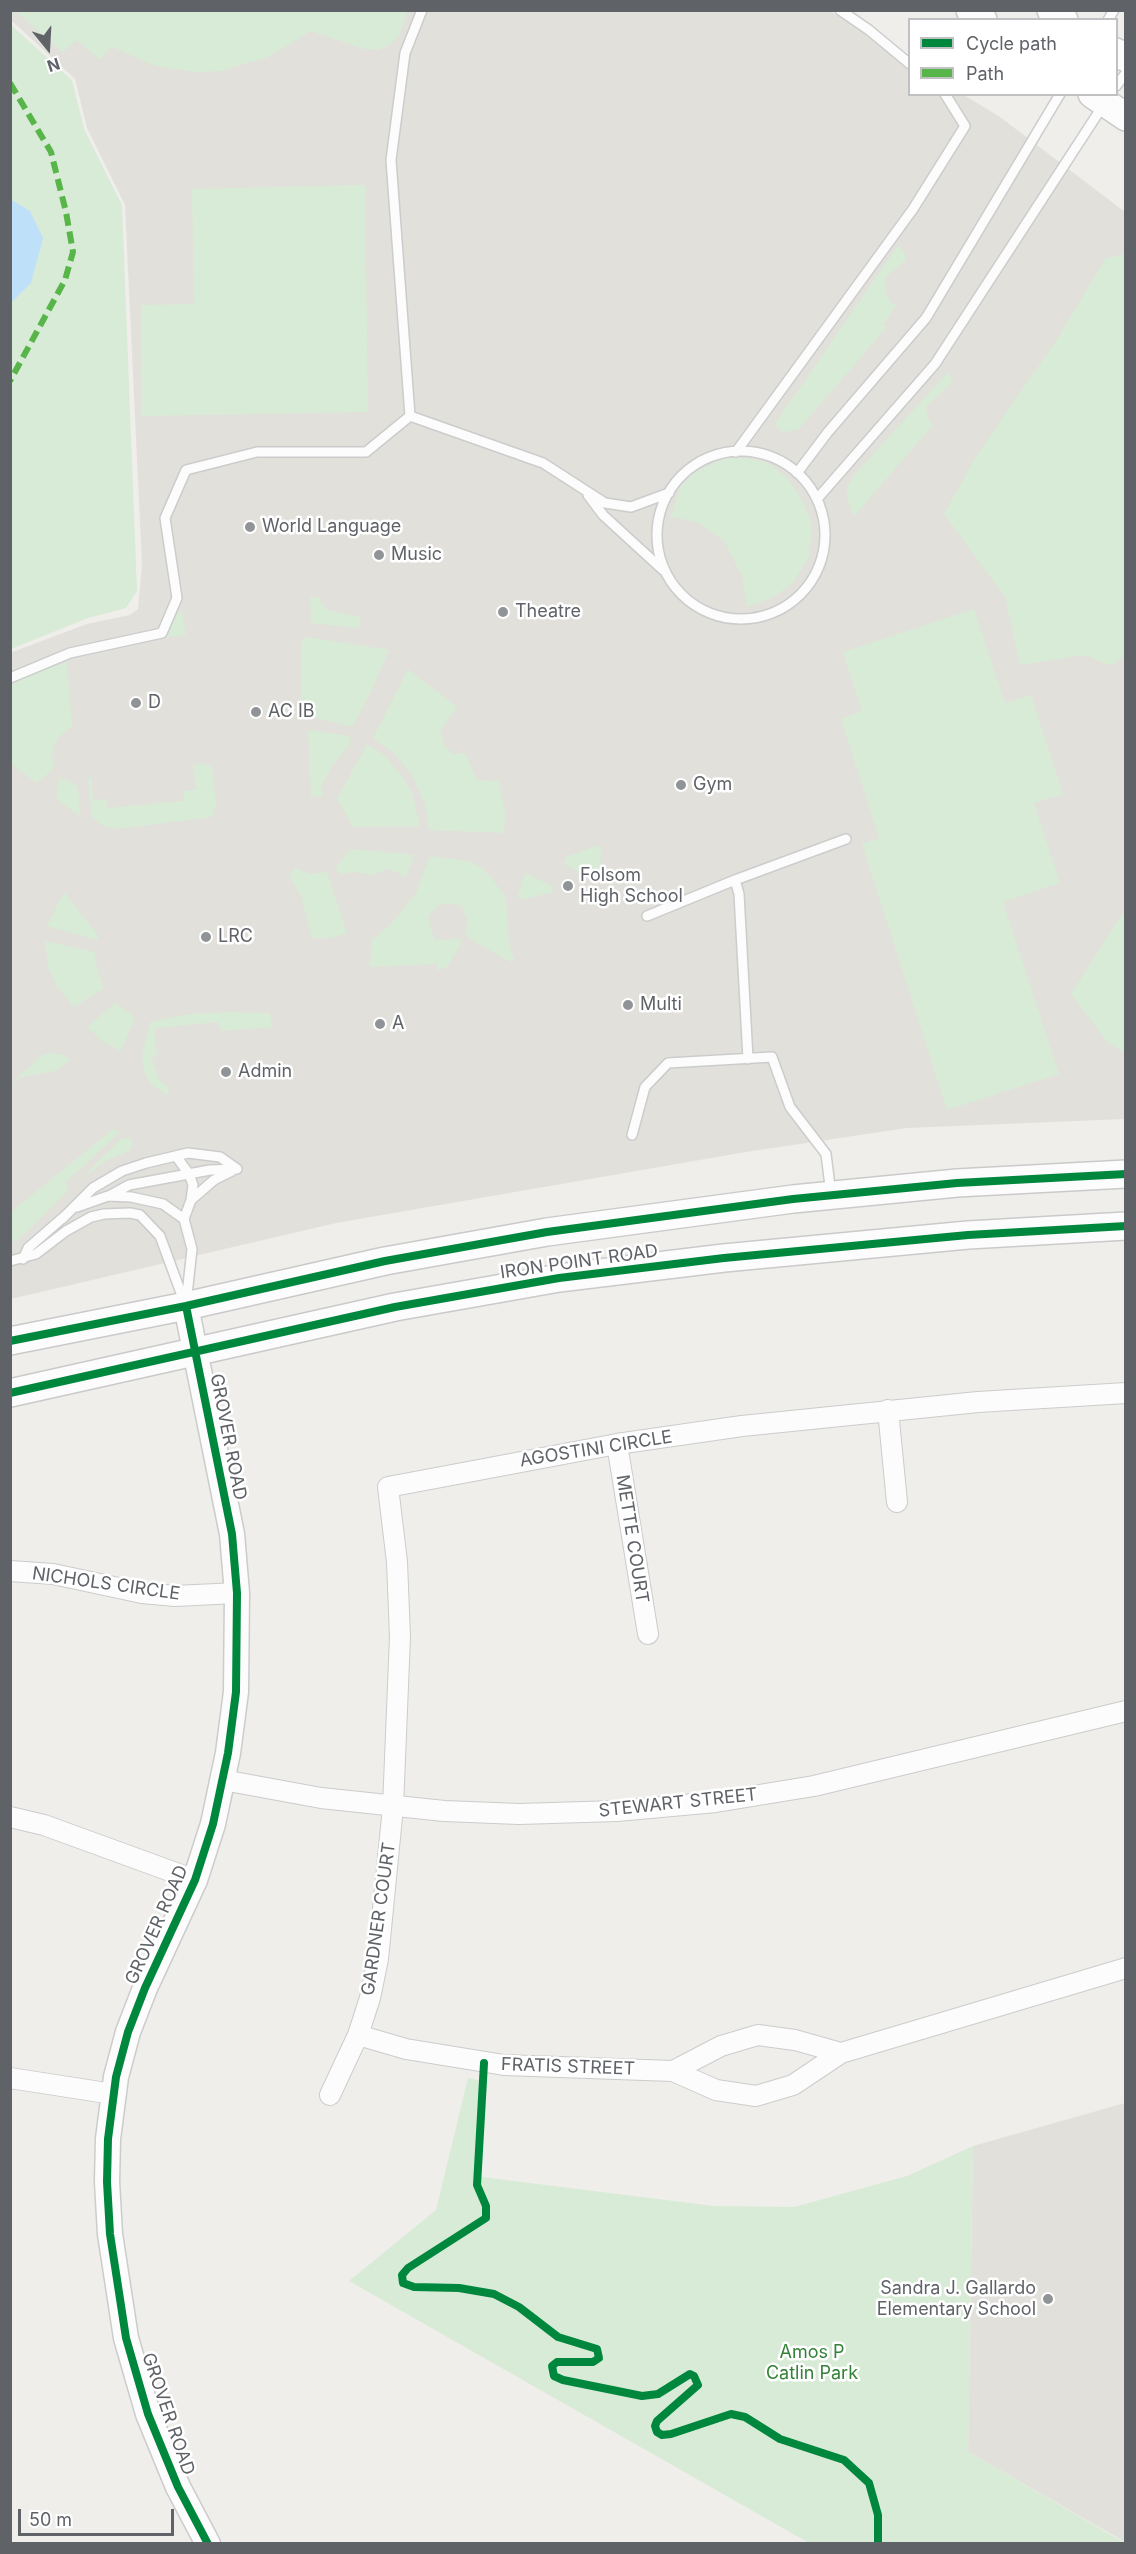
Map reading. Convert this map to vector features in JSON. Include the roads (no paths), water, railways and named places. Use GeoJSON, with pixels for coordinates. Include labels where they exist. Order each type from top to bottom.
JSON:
{"type":"FeatureCollection","features":[{"type":"Feature","properties":{"kind":"main road","name":"IRON POINT ROAD"},"geometry":{"type":"LineString","coordinates":[[10,1341],[186,1306],[385,1262],[547,1232],[711,1208],[831,1195],[969,1182],[1125,1174]]}},
{"type":"Feature","properties":{"kind":"main road","name":"IRON POINT ROAD"},"geometry":{"type":"LineString","coordinates":[[10,1393],[395,1307],[559,1278],[724,1258],[968,1234],[1125,1226]]}},
{"type":"Feature","properties":{"kind":"street","name":"GROVER ROAD"},"geometry":{"type":"LineString","coordinates":[[186,1306],[232,1534],[237,1593],[236,1692],[224,1780],[195,1880],[128,2032],[113,2094],[108,2139],[110,2234],[126,2338],[148,2414],[178,2487],[208,2544]]}},
{"type":"Feature","properties":{"kind":"street","name":"AGOSTINI CIRCLE"},"geometry":{"type":"LineString","coordinates":[[393,1807],[400,1637],[397,1562],[387,1487],[617,1444],[742,1426],[888,1410],[1125,1393]]}},
{"type":"Feature","properties":{"kind":"street"},"geometry":{"type":"LineString","coordinates":[[888,1410],[897,1502]]}},
{"type":"Feature","properties":{"kind":"street","name":"METTE COURT"},"geometry":{"type":"LineString","coordinates":[[617,1444],[648,1634]]}},
{"type":"Feature","properties":{"kind":"street","name":"NICHOLS CIRCLE"},"geometry":{"type":"LineString","coordinates":[[10,1571],[53,1574],[142,1593],[175,1596],[237,1593]]}},
{"type":"Feature","properties":{"kind":"street","name":"STEWART STREET"},"geometry":{"type":"LineString","coordinates":[[224,1780],[393,1807],[519,1814],[618,1811],[716,1802],[814,1786],[1125,1711]]}},
{"type":"Feature","properties":{"kind":"street","name":"GARDNER COURT"},"geometry":{"type":"LineString","coordinates":[[330,2095],[358,2035],[378,1959],[393,1807]]}},
{"type":"Feature","properties":{"kind":"street"},"geometry":{"type":"LineString","coordinates":[[10,1817],[44,1825],[195,1880]]}},
{"type":"Feature","properties":{"kind":"street","name":"FRATIS STREET"},"geometry":{"type":"LineString","coordinates":[[358,2035],[426,2053],[504,2065],[673,2071],[716,2091],[756,2096],[793,2085],[841,2053],[1125,1968]]}},
{"type":"Feature","properties":{"kind":"street","name":"FRATIS STREET"},"geometry":{"type":"LineString","coordinates":[[673,2071],[721,2046],[758,2035],[795,2040],[841,2053]]}},
{"type":"Feature","properties":{"kind":"street"},"geometry":{"type":"LineString","coordinates":[[10,2078],[113,2094]]}},
{"type":"Feature","properties":{"kind":"lane"},"geometry":{"type":"LineString","coordinates":[[410,416],[391,160],[405,53],[422,10]]}},
{"type":"Feature","properties":{"kind":"lane"},"geometry":{"type":"LineString","coordinates":[[840,10],[869,30],[908,63]]}},
{"type":"Feature","properties":{"kind":"lane"},"geometry":{"type":"LineString","coordinates":[[736,452],[913,209],[965,126],[947,96]]}},
{"type":"Feature","properties":{"kind":"lane"},"geometry":{"type":"LineString","coordinates":[[797,473],[828,432],[926,318],[1059,96]]}},
{"type":"Feature","properties":{"kind":"lane"},"geometry":{"type":"LineString","coordinates":[[817,499],[935,364],[1110,99]]}},
{"type":"Feature","properties":{"kind":"lane"},"geometry":{"type":"LineString","coordinates":[[410,416],[543,463],[605,503],[631,507],[669,493]]}},
{"type":"Feature","properties":{"kind":"lane"},"geometry":{"type":"LineString","coordinates":[[10,678],[70,653],[162,633],[177,598],[165,518],[186,470],[257,452],[366,452],[410,416]]}},
{"type":"Feature","properties":{"kind":"lane"},"geometry":{"type":"LineString","coordinates":[[583,489],[603,514],[665,572],[684,597],[710,614],[741,619],[772,613],[798,597],[816,573],[822,559],[825,530],[817,499],[797,473],[769,456],[736,452],[704,460],[684,474],[669,493],[662,508],[657,532],[665,572]]}},
{"type":"Feature","properties":{"kind":"lane"},"geometry":{"type":"LineString","coordinates":[[647,916],[735,880],[846,839]]}},
{"type":"Feature","properties":{"kind":"lane"},"geometry":{"type":"LineString","coordinates":[[735,880],[739,894],[748,1059]]}},
{"type":"Feature","properties":{"kind":"lane"},"geometry":{"type":"LineString","coordinates":[[632,1136],[645,1087],[668,1063],[772,1057],[790,1107],[826,1154],[831,1195]]}},
{"type":"Feature","properties":{"kind":"lane"},"geometry":{"type":"LineString","coordinates":[[23,1259],[28,1248],[93,1188],[122,1171],[188,1154],[220,1157],[237,1169]]}},
{"type":"Feature","properties":{"kind":"lane"},"geometry":{"type":"LineString","coordinates":[[176,1156],[189,1174],[193,1185],[191,1200],[184,1219],[192,1249],[186,1306]]}},
{"type":"Feature","properties":{"kind":"lane"},"geometry":{"type":"LineString","coordinates":[[62,1219],[83,1204],[108,1196],[129,1185],[189,1174],[237,1169]]}},
{"type":"Feature","properties":{"kind":"lane"},"geometry":{"type":"LineString","coordinates":[[191,1200],[214,1180],[237,1169]]}},
{"type":"Feature","properties":{"kind":"lane"},"geometry":{"type":"LineString","coordinates":[[108,1196],[131,1197],[163,1204],[184,1219]]}},
{"type":"Feature","properties":{"kind":"lane"},"geometry":{"type":"LineString","coordinates":[[10,1261],[36,1254],[66,1231],[91,1217],[119,1212],[140,1215],[160,1236],[186,1306]]}},
{"type":"Feature","properties":{"kind":"water"},"geometry":{"type":"Polygon","coordinates":[[[10,199],[30,211],[43,238],[31,283],[11,303],[10,199]]]}},
{"type":"Feature","properties":{"kind":"place","name":"World Language"},"geometry":{"type":"Point","coordinates":[250,527]}},
{"type":"Feature","properties":{"kind":"place","name":"Music"},"geometry":{"type":"Point","coordinates":[379,555]}},
{"type":"Feature","properties":{"kind":"place","name":"Theatre"},"geometry":{"type":"Point","coordinates":[503,612]}},
{"type":"Feature","properties":{"kind":"place","name":"D"},"geometry":{"type":"Point","coordinates":[136,703]}},
{"type":"Feature","properties":{"kind":"place","name":"AC IB"},"geometry":{"type":"Point","coordinates":[256,712]}},
{"type":"Feature","properties":{"kind":"place","name":"Gym"},"geometry":{"type":"Point","coordinates":[681,785]}},
{"type":"Feature","properties":{"kind":"place","name":"Folsom High School"},"geometry":{"type":"Point","coordinates":[568,886]}},
{"type":"Feature","properties":{"kind":"place","name":"LRC"},"geometry":{"type":"Point","coordinates":[206,937]}},
{"type":"Feature","properties":{"kind":"place","name":"Multi"},"geometry":{"type":"Point","coordinates":[628,1005]}},
{"type":"Feature","properties":{"kind":"place","name":"A"},"geometry":{"type":"Point","coordinates":[380,1024]}},
{"type":"Feature","properties":{"kind":"place","name":"Admin"},"geometry":{"type":"Point","coordinates":[226,1072]}},
{"type":"Feature","properties":{"kind":"place","name":"Sandra J. Gallardo Elementary School"},"geometry":{"type":"Point","coordinates":[1048,2299]}},
{"type":"Feature","properties":{"kind":"park label","name":"Amos P Catlin Park"},"geometry":{"type":"Point","coordinates":[812,2363]}}]}
